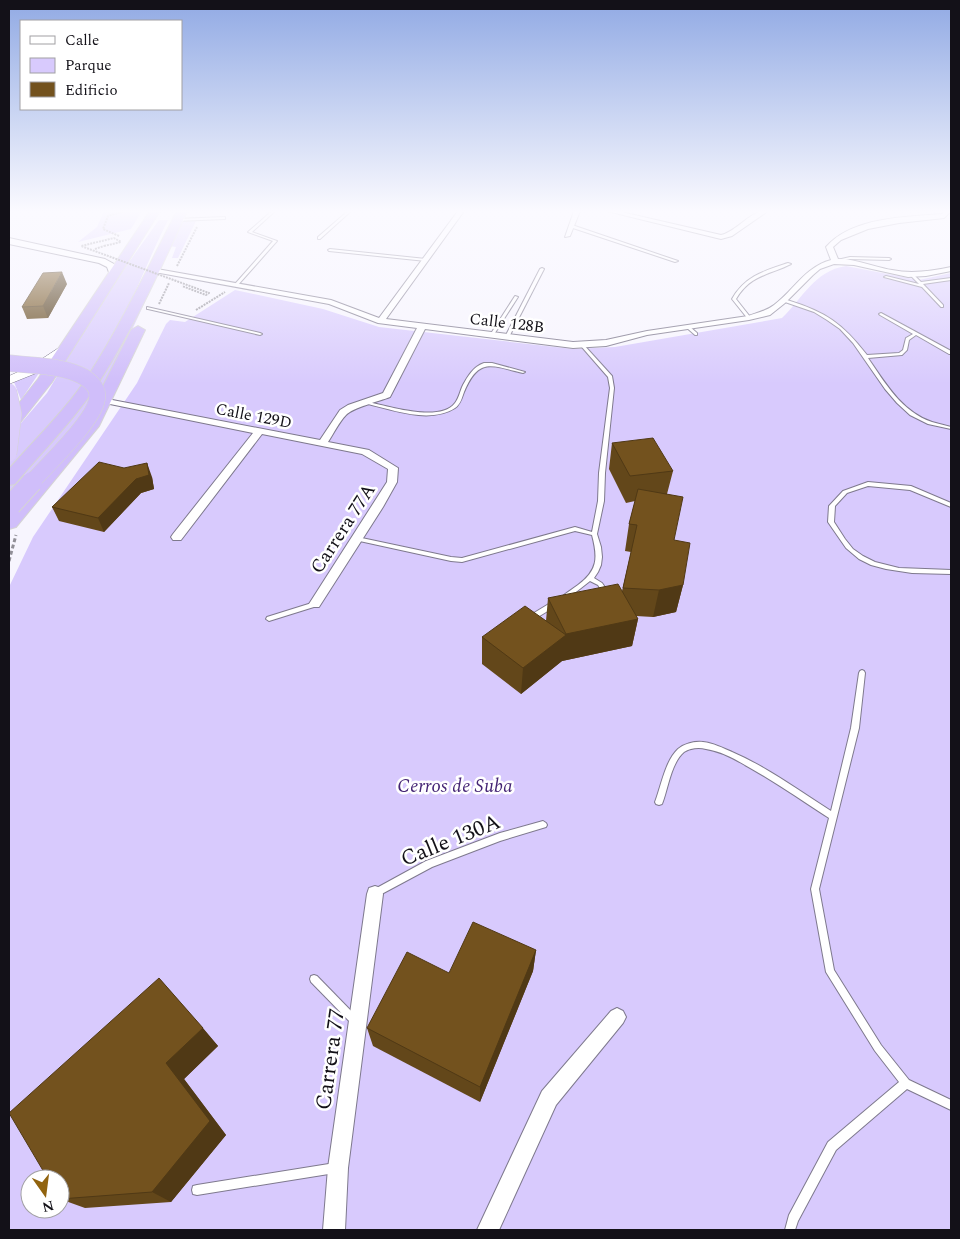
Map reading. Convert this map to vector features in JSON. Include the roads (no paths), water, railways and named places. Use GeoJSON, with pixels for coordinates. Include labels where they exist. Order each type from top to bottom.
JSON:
{"type":"FeatureCollection","features":[{"type":"Feature","properties":{"kind":"highway"},"geometry":{"type":"LineString","coordinates":[[9,426],[40,387],[116,269]]}},
{"type":"Feature","properties":{"kind":"highway"},"geometry":{"type":"LineString","coordinates":[[9,480],[75,404],[98,374],[158,269]]}},
{"type":"Feature","properties":{"kind":"highway"},"geometry":{"type":"LineString","coordinates":[[10,516],[91,426],[148,308],[159,269]]}},
{"type":"Feature","properties":{"kind":"highway"},"geometry":{"type":"LineString","coordinates":[[9,363],[74,372],[94,384],[97,392],[96,404],[87,420],[10,516]]}},
{"type":"Feature","properties":{"kind":"main road"},"geometry":{"type":"LineString","coordinates":[[9,380],[35,369],[65,348]]}},
{"type":"Feature","properties":{"kind":"main road"},"geometry":{"type":"LineString","coordinates":[[9,391],[13,399],[15,424],[9,454]]}},
{"type":"Feature","properties":{"kind":"street"},"geometry":{"type":"LineString","coordinates":[[112,269],[113,273]]}},
{"type":"Feature","properties":{"kind":"street","name":"Calle 128B"},"geometry":{"type":"LineString","coordinates":[[175,269],[236,285],[338,303],[361,315],[381,321],[582,346],[749,318],[767,313],[786,301],[818,269]]}},
{"type":"Feature","properties":{"kind":"street"},"geometry":{"type":"LineString","coordinates":[[381,321],[419,269]]}},
{"type":"Feature","properties":{"kind":"street"},"geometry":{"type":"LineString","coordinates":[[878,269],[912,275],[951,269]]}},
{"type":"Feature","properties":{"kind":"street"},"geometry":{"type":"LineString","coordinates":[[322,444],[343,412],[351,407],[368,403],[387,395],[422,326]]}},
{"type":"Feature","properties":{"kind":"street","name":"Calle 129D"},"geometry":{"type":"LineString","coordinates":[[105,400],[365,452],[393,468]]}},
{"type":"Feature","properties":{"kind":"street"},"geometry":{"type":"LineString","coordinates":[[178,537],[259,432]]}},
{"type":"Feature","properties":{"kind":"street","name":"Carrera 77A"},"geometry":{"type":"LineString","coordinates":[[315,604],[392,482],[393,468]]}},
{"type":"Feature","properties":{"kind":"street","name":"Carrera 77"},"geometry":{"type":"LineString","coordinates":[[334,1230],[338,1168],[375,894]]}},
{"type":"Feature","properties":{"kind":"street"},"geometry":{"type":"LineString","coordinates":[[488,1230],[549,1098],[617,1017]]}},
{"type":"Feature","properties":{"kind":"lane"},"geometry":{"type":"LineString","coordinates":[[236,285],[250,269]]}},
{"type":"Feature","properties":{"kind":"lane"},"geometry":{"type":"LineString","coordinates":[[507,337],[542,269]]}},
{"type":"Feature","properties":{"kind":"lane"},"geometry":{"type":"LineString","coordinates":[[749,318],[734,299],[738,290],[766,272],[776,269]]}},
{"type":"Feature","properties":{"kind":"lane"},"geometry":{"type":"LineString","coordinates":[[912,275],[942,306]]}},
{"type":"Feature","properties":{"kind":"lane"},"geometry":{"type":"LineString","coordinates":[[886,277],[922,285],[951,279]]}},
{"type":"Feature","properties":{"kind":"lane"},"geometry":{"type":"LineString","coordinates":[[945,281],[951,285]]}},
{"type":"Feature","properties":{"kind":"lane"},"geometry":{"type":"LineString","coordinates":[[492,335],[516,297]]}},
{"type":"Feature","properties":{"kind":"lane"},"geometry":{"type":"LineString","coordinates":[[786,301],[826,317],[842,329],[892,398],[916,417],[951,428]]}},
{"type":"Feature","properties":{"kind":"lane"},"geometry":{"type":"LineString","coordinates":[[148,308],[260,334]]}},
{"type":"Feature","properties":{"kind":"lane"},"geometry":{"type":"LineString","coordinates":[[881,314],[951,353]]}},
{"type":"Feature","properties":{"kind":"lane"},"geometry":{"type":"LineString","coordinates":[[688,327],[696,334]]}},
{"type":"Feature","properties":{"kind":"lane"},"geometry":{"type":"LineString","coordinates":[[864,357],[900,354],[905,350],[907,339],[916,334]]}},
{"type":"Feature","properties":{"kind":"lane"},"geometry":{"type":"LineString","coordinates":[[528,620],[591,579],[600,562],[599,547],[594,534],[601,501],[602,473],[612,388],[610,377],[582,346]]}},
{"type":"Feature","properties":{"kind":"lane"},"geometry":{"type":"LineString","coordinates":[[368,403],[420,414],[441,412],[457,405],[472,372],[477,366],[489,365],[523,372]]}},
{"type":"Feature","properties":{"kind":"lane"},"geometry":{"type":"LineString","coordinates":[[951,505],[911,488],[868,484],[845,492],[832,506],[831,522],[852,550],[872,562],[893,569],[951,572]]}},
{"type":"Feature","properties":{"kind":"lane"},"geometry":{"type":"LineString","coordinates":[[357,539],[451,560],[462,560],[574,529],[594,534]]}},
{"type":"Feature","properties":{"kind":"lane"},"geometry":{"type":"LineString","coordinates":[[591,579],[600,584],[610,601]]}},
{"type":"Feature","properties":{"kind":"lane"},"geometry":{"type":"LineString","coordinates":[[269,619],[315,604]]}},
{"type":"Feature","properties":{"kind":"lane"},"geometry":{"type":"LineString","coordinates":[[862,673],[855,728],[815,889],[830,972],[878,1048],[906,1083],[951,1105]]}},
{"type":"Feature","properties":{"kind":"lane"},"geometry":{"type":"LineString","coordinates":[[659,802],[676,756],[682,750],[692,746],[707,746],[731,754],[832,816]]}},
{"type":"Feature","properties":{"kind":"lane","name":"Calle 130A"},"geometry":{"type":"LineString","coordinates":[[375,894],[429,864],[500,837],[543,825]]}},
{"type":"Feature","properties":{"kind":"lane"},"geometry":{"type":"LineString","coordinates":[[314,979],[358,1024]]}},
{"type":"Feature","properties":{"kind":"lane"},"geometry":{"type":"LineString","coordinates":[[790,1230],[793,1219],[832,1146],[906,1083]]}},
{"type":"Feature","properties":{"kind":"lane"},"geometry":{"type":"LineString","coordinates":[[197,1190],[338,1168]]}},
{"type":"Feature","properties":{"kind":"park label","name":"Cerros de Suba"},"geometry":{"type":"Point","coordinates":[455,785]}}]}
